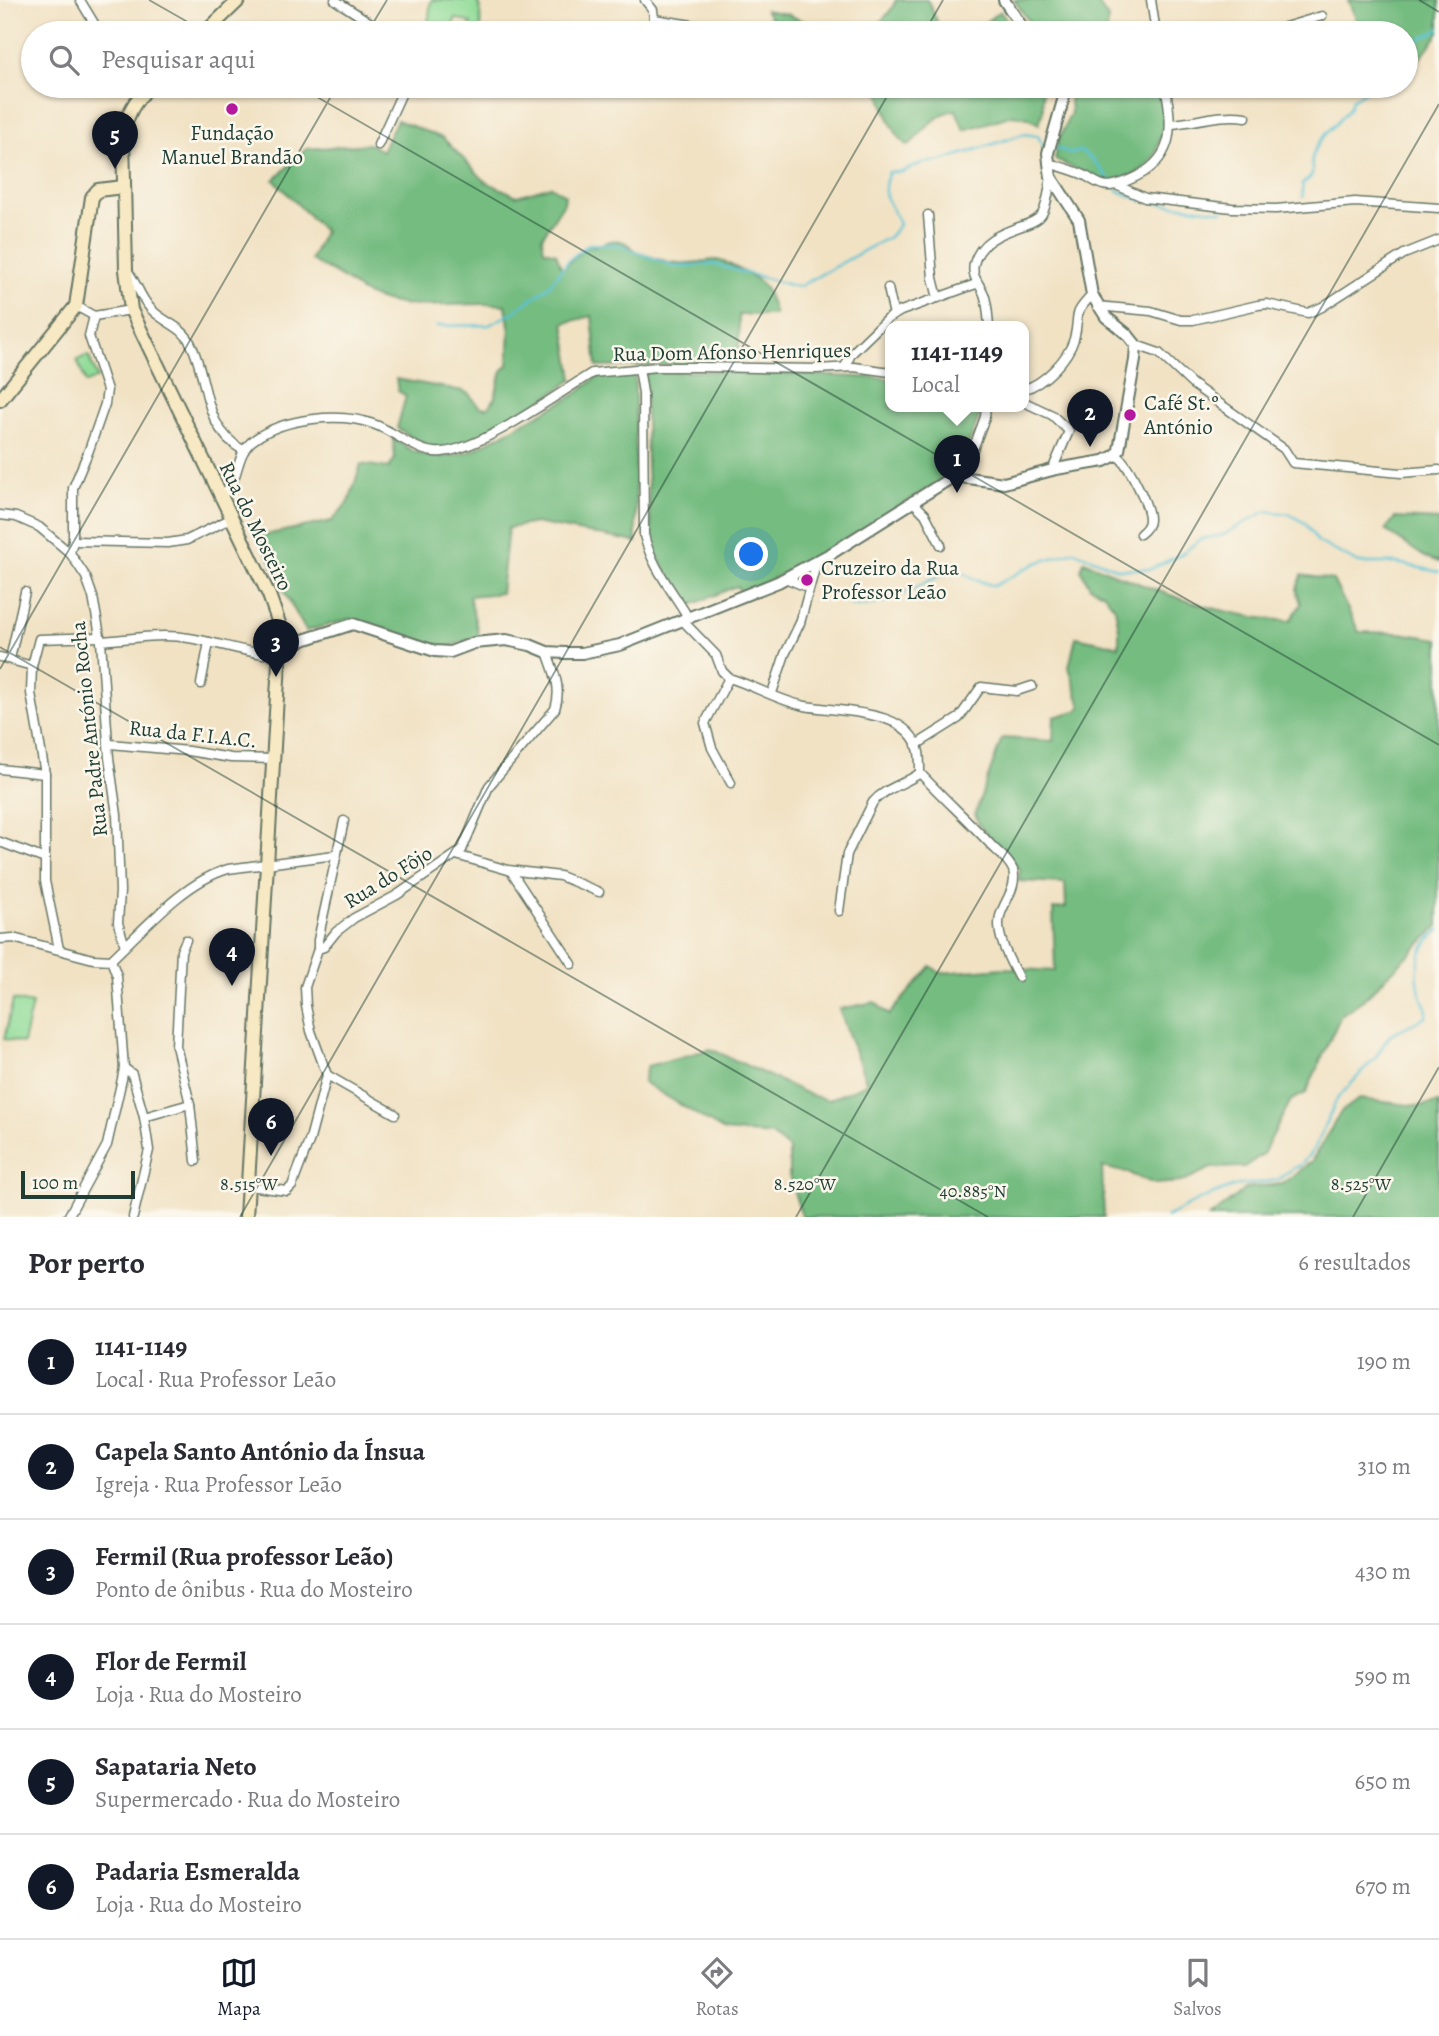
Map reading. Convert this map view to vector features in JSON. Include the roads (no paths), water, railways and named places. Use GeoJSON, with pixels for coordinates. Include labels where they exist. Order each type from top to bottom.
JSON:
{"type":"FeatureCollection","features":[{"type":"Feature","properties":{"kind":"main road"},"geometry":{"type":"LineString","coordinates":[[217,21],[239,0]]}},
{"type":"Feature","properties":{"kind":"main road","name":"Rua do Mosteiro"},"geometry":{"type":"LineString","coordinates":[[136,98],[125,119],[122,137],[126,270],[131,310],[281,629],[246,1217]]}},
{"type":"Feature","properties":{"kind":"main road"},"geometry":{"type":"LineString","coordinates":[[0,400],[76,306],[90,201],[98,190],[123,187]]}},
{"type":"Feature","properties":{"kind":"street"},"geometry":{"type":"LineString","coordinates":[[80,0],[93,21]]}},
{"type":"Feature","properties":{"kind":"street"},"geometry":{"type":"LineString","coordinates":[[335,0],[368,21]]}},
{"type":"Feature","properties":{"kind":"street"},"geometry":{"type":"LineString","coordinates":[[645,0],[653,10],[654,19],[667,21]]}},
{"type":"Feature","properties":{"kind":"street"},"geometry":{"type":"LineString","coordinates":[[1004,0],[1018,21]]}},
{"type":"Feature","properties":{"kind":"street"},"geometry":{"type":"LineString","coordinates":[[1151,0],[1154,21]]}},
{"type":"Feature","properties":{"kind":"street"},"geometry":{"type":"LineString","coordinates":[[1305,21],[1322,16]]}},
{"type":"Feature","properties":{"kind":"street"},"geometry":{"type":"LineString","coordinates":[[378,145],[400,98]]}},
{"type":"Feature","properties":{"kind":"street"},"geometry":{"type":"LineString","coordinates":[[988,321],[983,290],[976,284],[974,264],[993,238],[1036,220],[1042,214],[1051,177],[1049,158],[1064,98]]}},
{"type":"Feature","properties":{"kind":"street"},"geometry":{"type":"LineString","coordinates":[[1049,158],[1103,186],[1146,173],[1158,162],[1167,143],[1172,124],[1168,98]]}},
{"type":"Feature","properties":{"kind":"street"},"geometry":{"type":"LineString","coordinates":[[1172,124],[1198,121],[1217,115],[1245,117]]}},
{"type":"Feature","properties":{"kind":"street"},"geometry":{"type":"LineString","coordinates":[[1051,177],[1079,220],[1092,295],[1097,306],[1136,345],[1159,353],[1192,384],[1283,449],[1293,463],[1401,472],[1439,470]]}},
{"type":"Feature","properties":{"kind":"street"},"geometry":{"type":"LineString","coordinates":[[1113,185],[1145,198],[1232,208],[1276,209],[1355,202],[1439,208]]}},
{"type":"Feature","properties":{"kind":"street"},"geometry":{"type":"LineString","coordinates":[[928,215],[933,278],[938,298]]}},
{"type":"Feature","properties":{"kind":"street"},"geometry":{"type":"LineString","coordinates":[[1097,306],[1151,311],[1181,320],[1193,320],[1267,304],[1308,313],[1322,307],[1404,254],[1439,240]]}},
{"type":"Feature","properties":{"kind":"street"},"geometry":{"type":"LineString","coordinates":[[126,270],[153,312],[176,326],[191,342],[215,422],[227,438],[244,451],[231,485],[219,497]]}},
{"type":"Feature","properties":{"kind":"street"},"geometry":{"type":"LineString","coordinates":[[886,321],[894,315],[976,284]]}},
{"type":"Feature","properties":{"kind":"street"},"geometry":{"type":"LineString","coordinates":[[888,288],[894,315]]}},
{"type":"Feature","properties":{"kind":"street"},"geometry":{"type":"LineString","coordinates":[[1029,388],[1041,381],[1064,357],[1075,336],[1076,314],[1092,295]]}},
{"type":"Feature","properties":{"kind":"street"},"geometry":{"type":"LineString","coordinates":[[76,306],[94,316],[131,310]]}},
{"type":"Feature","properties":{"kind":"street"},"geometry":{"type":"LineString","coordinates":[[70,553],[73,488],[105,404],[107,390],[89,336],[94,316]]}},
{"type":"Feature","properties":{"kind":"street"},"geometry":{"type":"LineString","coordinates":[[845,367],[851,354],[864,339],[885,322]]}},
{"type":"Feature","properties":{"kind":"street"},"geometry":{"type":"LineString","coordinates":[[954,477],[1004,483],[1104,461],[1116,455],[1136,345]]}},
{"type":"Feature","properties":{"kind":"street","name":"Rua Dom Afonso Henriques"},"geometry":{"type":"LineString","coordinates":[[244,451],[254,439],[279,428],[309,420],[341,416],[374,424],[421,448],[439,453],[464,448],[527,414],[592,373],[639,368],[697,367],[845,367],[885,371]]}},
{"type":"Feature","properties":{"kind":"street"},"geometry":{"type":"LineString","coordinates":[[639,368],[643,393],[644,535],[652,559],[686,614],[683,621]]}},
{"type":"Feature","properties":{"kind":"street"},"geometry":{"type":"LineString","coordinates":[[1029,404],[1052,415],[1069,431],[1053,468],[1044,473]]}},
{"type":"Feature","properties":{"kind":"street"},"geometry":{"type":"LineString","coordinates":[[59,949],[46,881],[45,774],[31,693],[32,666],[39,639],[165,635],[209,642],[257,655],[280,650],[353,624],[435,651],[450,652],[474,643],[506,640],[547,652],[582,653],[621,645],[785,578],[965,471],[986,412]]}},
{"type":"Feature","properties":{"kind":"street"},"geometry":{"type":"LineString","coordinates":[[1116,455],[1121,457],[1136,482],[1146,508],[1149,519],[1147,528],[1140,534]]}},
{"type":"Feature","properties":{"kind":"street"},"geometry":{"type":"LineString","coordinates":[[912,501],[925,514],[941,545]]}},
{"type":"Feature","properties":{"kind":"street","name":"Rua Padre António Rocha"},"geometry":{"type":"LineString","coordinates":[[0,515],[16,517],[39,527],[70,553],[86,577],[93,597],[101,639],[117,815],[120,891],[118,923],[125,946]]}},
{"type":"Feature","properties":{"kind":"street"},"geometry":{"type":"LineString","coordinates":[[72,541],[168,543],[187,540],[230,519]]}},
{"type":"Feature","properties":{"kind":"street"},"geometry":{"type":"LineString","coordinates":[[772,693],[785,654],[800,623],[817,561]]}},
{"type":"Feature","properties":{"kind":"street"},"geometry":{"type":"LineString","coordinates":[[785,578],[809,588]]}},
{"type":"Feature","properties":{"kind":"street"},"geometry":{"type":"LineString","coordinates":[[10,659],[25,592]]}},
{"type":"Feature","properties":{"kind":"street"},"geometry":{"type":"LineString","coordinates":[[683,621],[712,649],[722,671],[729,678],[806,706],[831,707],[884,718],[896,723],[913,739],[920,773],[978,829],[1009,863],[1014,873],[1012,890],[1000,917],[1007,954],[1018,977]]}},
{"type":"Feature","properties":{"kind":"street"},"geometry":{"type":"LineString","coordinates":[[201,684],[209,642]]}},
{"type":"Feature","properties":{"kind":"street","name":"Rua do Fôjo"},"geometry":{"type":"LineString","coordinates":[[327,1075],[311,1031],[306,1006],[305,987],[318,949],[324,947],[336,932],[354,918],[397,895],[463,850],[489,786],[555,709],[559,696],[558,684],[547,652]]}},
{"type":"Feature","properties":{"kind":"street"},"geometry":{"type":"LineString","coordinates":[[0,657],[32,666]]}},
{"type":"Feature","properties":{"kind":"street"},"geometry":{"type":"LineString","coordinates":[[729,678],[705,723],[712,748],[731,783]]}},
{"type":"Feature","properties":{"kind":"street"},"geometry":{"type":"LineString","coordinates":[[916,745],[959,718],[981,687],[1017,691],[1032,686]]}},
{"type":"Feature","properties":{"kind":"street","name":"Rua da F.I.A.C."},"geometry":{"type":"LineString","coordinates":[[110,744],[231,758],[273,759]]}},
{"type":"Feature","properties":{"kind":"street"},"geometry":{"type":"LineString","coordinates":[[0,769],[45,774]]}},
{"type":"Feature","properties":{"kind":"street"},"geometry":{"type":"LineString","coordinates":[[839,911],[847,854],[873,802],[879,795],[901,786],[920,773]]}},
{"type":"Feature","properties":{"kind":"street"},"geometry":{"type":"LineString","coordinates":[[318,949],[344,821]]}},
{"type":"Feature","properties":{"kind":"street"},"geometry":{"type":"LineString","coordinates":[[0,842],[45,859]]}},
{"type":"Feature","properties":{"kind":"street"},"geometry":{"type":"LineString","coordinates":[[0,939],[13,938],[93,959],[111,960],[193,886],[216,872],[335,855]]}},
{"type":"Feature","properties":{"kind":"street"},"geometry":{"type":"LineString","coordinates":[[456,855],[511,871],[559,876],[599,892]]}},
{"type":"Feature","properties":{"kind":"street"},"geometry":{"type":"LineString","coordinates":[[511,871],[572,964]]}},
{"type":"Feature","properties":{"kind":"street"},"geometry":{"type":"LineString","coordinates":[[186,940],[181,951],[176,1046],[190,1104],[196,1161]]}},
{"type":"Feature","properties":{"kind":"street"},"geometry":{"type":"LineString","coordinates":[[68,1217],[107,1145],[124,1068],[117,976],[111,960]]}},
{"type":"Feature","properties":{"kind":"street"},"geometry":{"type":"LineString","coordinates":[[124,1068],[132,1074],[144,1117],[149,1150],[133,1217]]}},
{"type":"Feature","properties":{"kind":"street"},"geometry":{"type":"LineString","coordinates":[[249,1186],[287,1191],[292,1186],[310,1139],[327,1075],[396,1114]]}},
{"type":"Feature","properties":{"kind":"street"},"geometry":{"type":"LineString","coordinates":[[144,1117],[190,1104]]}},
{"type":"Feature","properties":{"kind":"waterway"},"geometry":{"type":"LineString","coordinates":[[1418,40],[1439,29]]}},
{"type":"Feature","properties":{"kind":"waterway"},"geometry":{"type":"LineString","coordinates":[[1303,197],[1302,184],[1311,177],[1312,160],[1317,146],[1346,113],[1355,98]]}},
{"type":"Feature","properties":{"kind":"waterway"},"geometry":{"type":"LineString","coordinates":[[437,326],[489,325],[514,312],[548,287],[569,260],[589,244],[618,245],[676,267],[713,264],[798,287],[889,237],[899,225],[885,194],[889,172],[902,172],[922,163],[941,161],[1024,134],[1038,136],[1043,146],[1046,146]]}},
{"type":"Feature","properties":{"kind":"waterway"},"geometry":{"type":"LineString","coordinates":[[1052,147],[1072,153],[1081,151],[1094,161],[1111,182]]}},
{"type":"Feature","properties":{"kind":"waterway"},"geometry":{"type":"LineString","coordinates":[[1116,187],[1119,191],[1143,201]]}},
{"type":"Feature","properties":{"kind":"waterway"},"geometry":{"type":"LineString","coordinates":[[1150,202],[1223,211]]}},
{"type":"Feature","properties":{"kind":"waterway"},"geometry":{"type":"LineString","coordinates":[[850,605],[865,605],[892,599],[956,569],[994,586],[1036,563],[1074,551],[1118,569],[1150,569],[1180,555],[1201,539],[1223,535],[1266,511],[1289,514],[1305,523],[1318,542],[1359,563],[1397,563],[1439,572]]}},
{"type":"Feature","properties":{"kind":"waterway"},"geometry":{"type":"LineString","coordinates":[[1166,1217],[1235,1186],[1278,1180],[1300,1166],[1314,1149],[1337,1099],[1375,1058],[1387,1039],[1393,1033],[1426,1017],[1427,1010],[1419,989],[1418,967],[1424,947],[1439,930]]}},
{"type":"Feature","properties":{"kind":"place","name":"Fundação Manuel Brandão"},"geometry":{"type":"Point","coordinates":[232,109]}},
{"type":"Feature","properties":{"kind":"place","name":"Sapataria Neto"},"geometry":{"type":"Point","coordinates":[115,169]}},
{"type":"Feature","properties":{"kind":"place","name":"Café St.º António"},"geometry":{"type":"Point","coordinates":[1130,415]}},
{"type":"Feature","properties":{"kind":"place","name":"Capela Santo António da Ínsua"},"geometry":{"type":"Point","coordinates":[1090,447]}},
{"type":"Feature","properties":{"kind":"place","name":"1141-1149"},"geometry":{"type":"Point","coordinates":[957,493]}},
{"type":"Feature","properties":{"kind":"place","name":"Cruzeiro da Rua Professor Leão"},"geometry":{"type":"Point","coordinates":[807,580]}},
{"type":"Feature","properties":{"kind":"place","name":"Fermil (Rua professor Leão)"},"geometry":{"type":"Point","coordinates":[276,677]}},
{"type":"Feature","properties":{"kind":"place","name":"Flor de Fermil"},"geometry":{"type":"Point","coordinates":[232,986]}},
{"type":"Feature","properties":{"kind":"place","name":"Padaria Esmeralda"},"geometry":{"type":"Point","coordinates":[271,1156]}}]}
